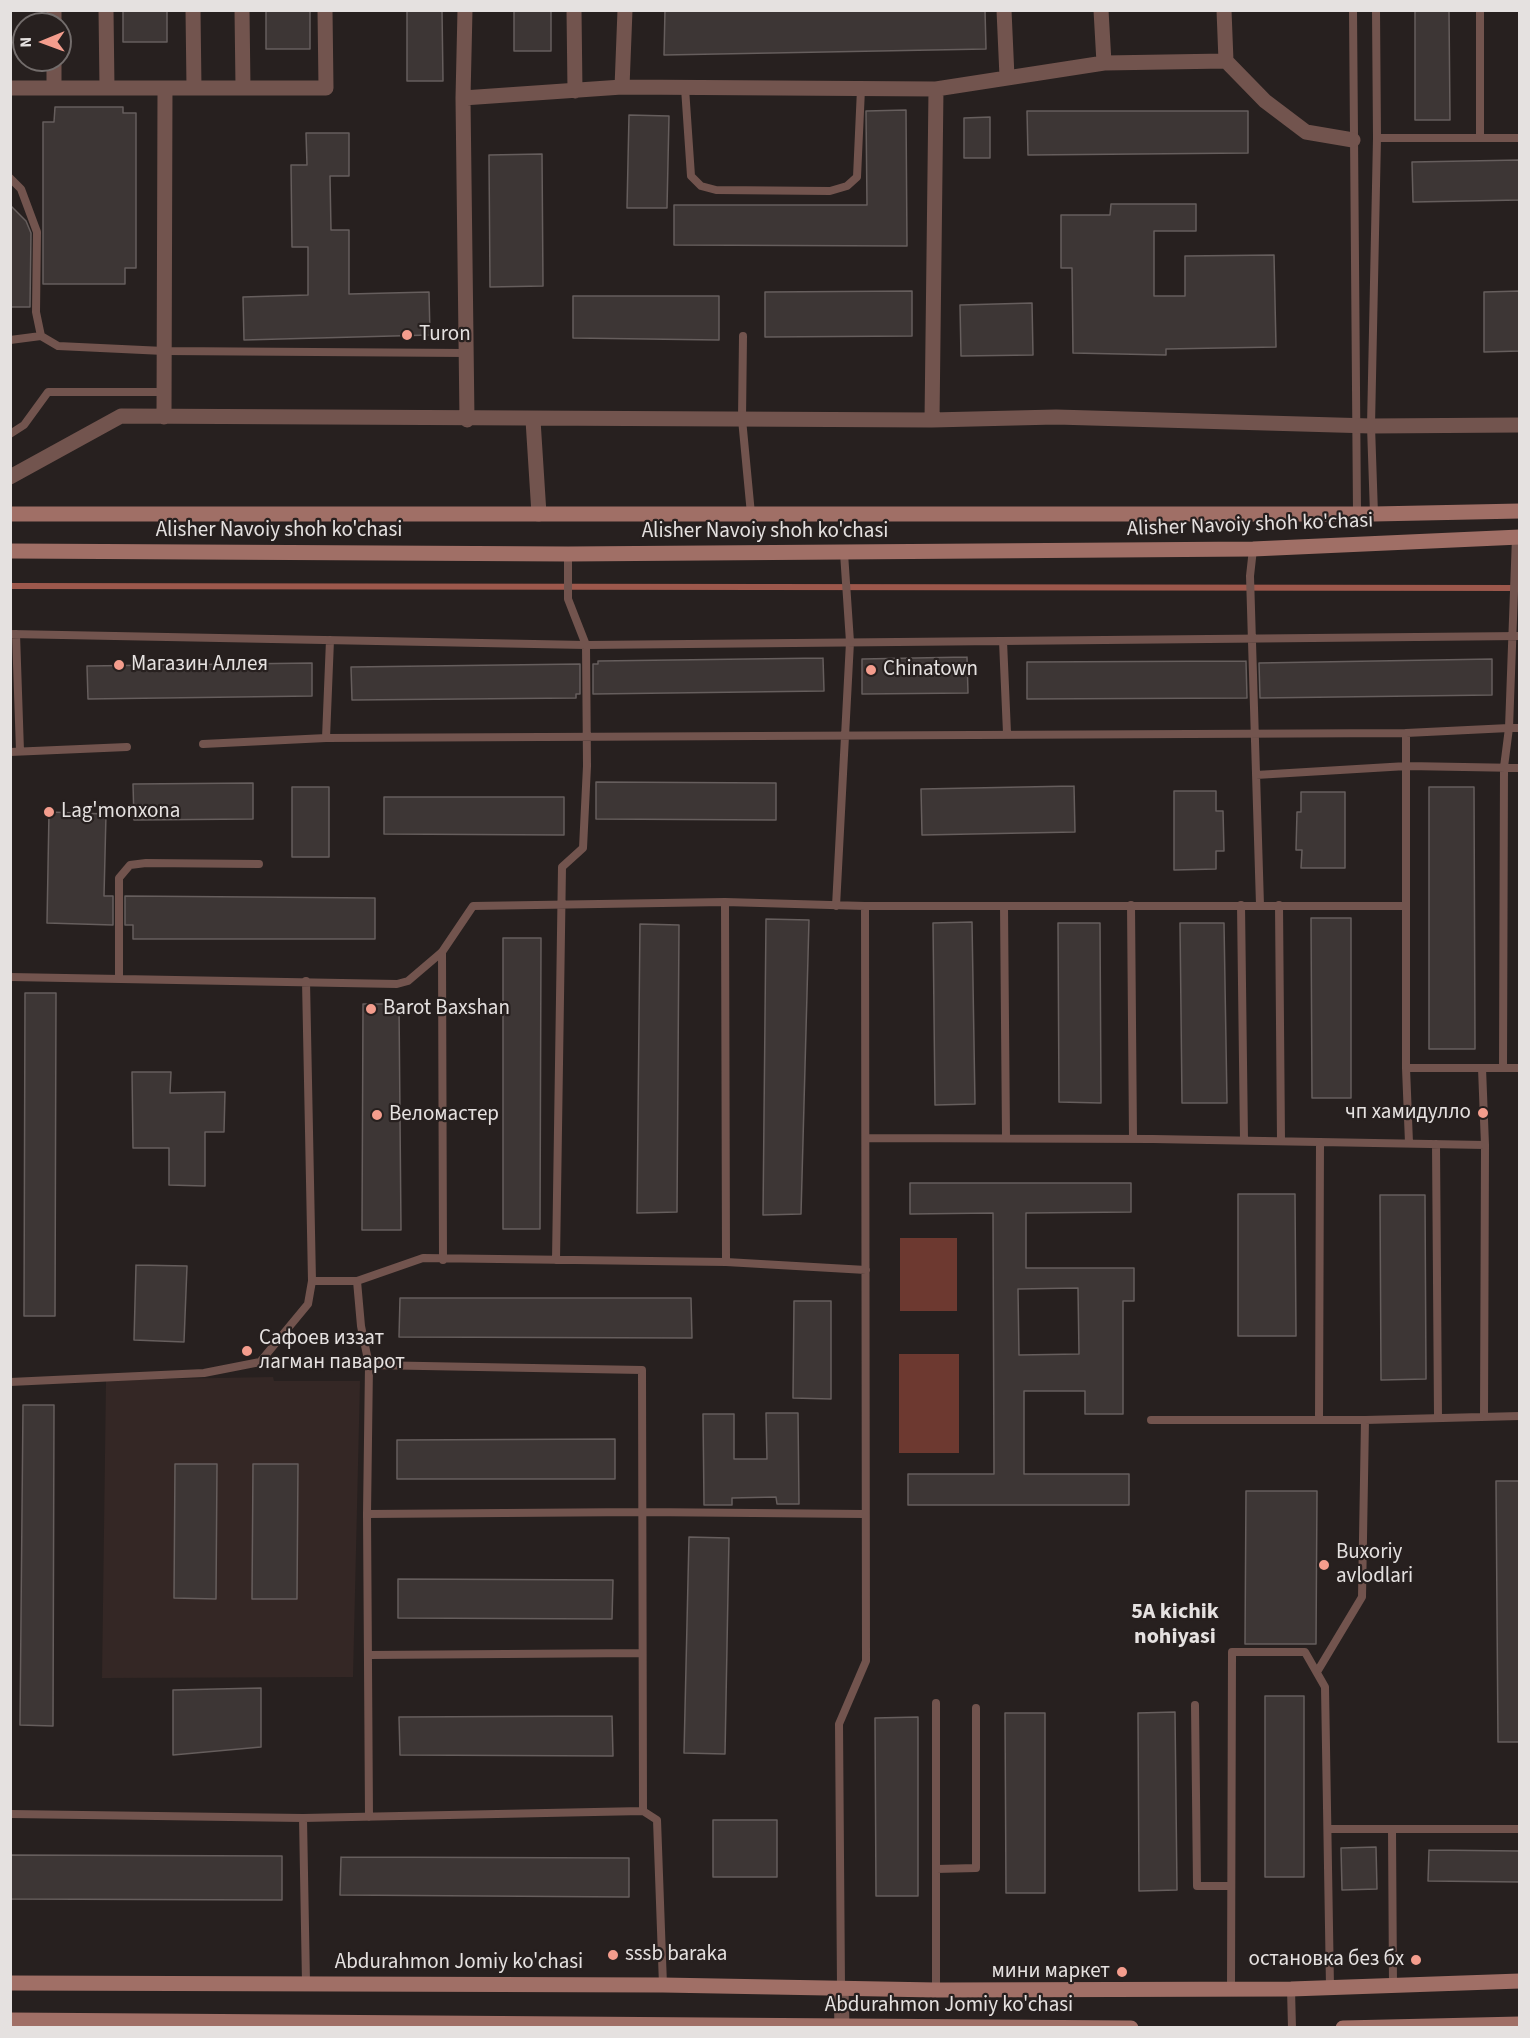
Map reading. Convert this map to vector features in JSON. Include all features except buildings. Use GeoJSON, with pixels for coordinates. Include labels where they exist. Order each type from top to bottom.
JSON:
{"type":"FeatureCollection","features":[{"type":"Feature","properties":{"kind":"main road","name":"Alisher Navoiy shoh ko'chasi"},"geometry":{"type":"LineString","coordinates":[[10,514],[1374,514],[1520,512]]}},
{"type":"Feature","properties":{"kind":"main road","name":"Alisher Navoiy shoh ko'chasi"},"geometry":{"type":"LineString","coordinates":[[10,551],[844,553],[1253,549],[1518,537]]}},
{"type":"Feature","properties":{"kind":"main road","name":"Abdurahmon Jomiy ko'chasi"},"geometry":{"type":"LineString","coordinates":[[10,1983],[663,1985],[936,1990],[1291,1989],[1520,1981]]}},
{"type":"Feature","properties":{"kind":"main road","name":"Abdurahmon Jomiy ko'chasi"},"geometry":{"type":"LineString","coordinates":[[10,2020],[1131,2028]]}},
{"type":"Feature","properties":{"kind":"main road"},"geometry":{"type":"LineString","coordinates":[[1343,2028],[1520,2024]]}},
{"type":"Feature","properties":{"kind":"street"},"geometry":{"type":"LineString","coordinates":[[106,10],[107,88]]}},
{"type":"Feature","properties":{"kind":"street"},"geometry":{"type":"LineString","coordinates":[[193,10],[194,88]]}},
{"type":"Feature","properties":{"kind":"street"},"geometry":{"type":"LineString","coordinates":[[242,10],[243,88]]}},
{"type":"Feature","properties":{"kind":"street"},"geometry":{"type":"LineString","coordinates":[[10,88],[326,88],[325,10]]}},
{"type":"Feature","properties":{"kind":"street"},"geometry":{"type":"LineString","coordinates":[[465,10],[463,98],[467,420]]}},
{"type":"Feature","properties":{"kind":"street"},"geometry":{"type":"LineString","coordinates":[[574,10],[575,90]]}},
{"type":"Feature","properties":{"kind":"street"},"geometry":{"type":"LineString","coordinates":[[622,87],[625,10]]}},
{"type":"Feature","properties":{"kind":"street"},"geometry":{"type":"LineString","coordinates":[[1004,10],[1007,77]]}},
{"type":"Feature","properties":{"kind":"street"},"geometry":{"type":"LineString","coordinates":[[1101,10],[1104,63]]}},
{"type":"Feature","properties":{"kind":"street"},"geometry":{"type":"LineString","coordinates":[[1224,10],[1226,61],[1265,101],[1306,132],[1353,140]]}},
{"type":"Feature","properties":{"kind":"street"},"geometry":{"type":"LineString","coordinates":[[463,98],[622,87],[936,89],[1104,63],[1226,61]]}},
{"type":"Feature","properties":{"kind":"street"},"geometry":{"type":"LineString","coordinates":[[54,72],[54,88]]}},
{"type":"Feature","properties":{"kind":"street"},"geometry":{"type":"LineString","coordinates":[[164,417],[165,88]]}},
{"type":"Feature","properties":{"kind":"street"},"geometry":{"type":"LineString","coordinates":[[932,420],[936,89]]}},
{"type":"Feature","properties":{"kind":"street"},"geometry":{"type":"LineString","coordinates":[[10,477],[121,417],[932,420],[1056,417],[1371,426],[1520,425]]}},
{"type":"Feature","properties":{"kind":"street"},"geometry":{"type":"LineString","coordinates":[[533,420],[539,514]]}},
{"type":"Feature","properties":{"kind":"street"},"geometry":{"type":"LineString","coordinates":[[841,1988],[842,2027]]}},
{"type":"Feature","properties":{"kind":"lane"},"geometry":{"type":"LineString","coordinates":[[1353,10],[1354,425],[1357,513]]}},
{"type":"Feature","properties":{"kind":"lane"},"geometry":{"type":"LineString","coordinates":[[1374,514],[1371,426],[1377,138],[1376,10]]}},
{"type":"Feature","properties":{"kind":"lane"},"geometry":{"type":"LineString","coordinates":[[1480,10],[1480,138]]}},
{"type":"Feature","properties":{"kind":"lane"},"geometry":{"type":"LineString","coordinates":[[685,88],[691,177],[701,186],[716,190],[830,191],[847,186],[857,177],[861,89]]}},
{"type":"Feature","properties":{"kind":"lane"},"geometry":{"type":"LineString","coordinates":[[1377,138],[1520,138]]}},
{"type":"Feature","properties":{"kind":"lane"},"geometry":{"type":"LineString","coordinates":[[10,178],[21,189],[37,232],[36,312],[41,336]]}},
{"type":"Feature","properties":{"kind":"lane"},"geometry":{"type":"LineString","coordinates":[[10,340],[41,336],[58,346],[164,351],[466,353]]}},
{"type":"Feature","properties":{"kind":"lane"},"geometry":{"type":"LineString","coordinates":[[743,336],[741,419],[751,514]]}},
{"type":"Feature","properties":{"kind":"lane"},"geometry":{"type":"LineString","coordinates":[[10,434],[24,425],[48,392],[164,392]]}},
{"type":"Feature","properties":{"kind":"lane"},"geometry":{"type":"LineString","coordinates":[[1503,1068],[1504,767],[1516,636],[1513,574],[1518,537]]}},
{"type":"Feature","properties":{"kind":"lane"},"geometry":{"type":"LineString","coordinates":[[1253,549],[1250,576],[1260,905]]}},
{"type":"Feature","properties":{"kind":"lane"},"geometry":{"type":"LineString","coordinates":[[836,906],[850,642],[844,553]]}},
{"type":"Feature","properties":{"kind":"lane"},"geometry":{"type":"LineString","coordinates":[[556,1260],[562,867],[583,848],[587,735],[586,645],[568,599],[568,554]]}},
{"type":"Feature","properties":{"kind":"lane"},"geometry":{"type":"LineString","coordinates":[[127,747],[15,751],[13,634],[586,645],[1516,636]]}},
{"type":"Feature","properties":{"kind":"lane"},"geometry":{"type":"LineString","coordinates":[[326,738],[330,640]]}},
{"type":"Feature","properties":{"kind":"lane"},"geometry":{"type":"LineString","coordinates":[[1002,641],[1007,733]]}},
{"type":"Feature","properties":{"kind":"lane"},"geometry":{"type":"LineString","coordinates":[[203,744],[326,738],[587,735],[846,737],[1007,733],[1256,735],[1406,733],[1520,728]]}},
{"type":"Feature","properties":{"kind":"lane"},"geometry":{"type":"LineString","coordinates":[[1406,733],[1406,1068],[1409,1143]]}},
{"type":"Feature","properties":{"kind":"lane"},"geometry":{"type":"LineString","coordinates":[[1256,775],[1407,766],[1520,768]]}},
{"type":"Feature","properties":{"kind":"lane"},"geometry":{"type":"LineString","coordinates":[[119,977],[119,878],[130,865],[146,863],[259,864]]}},
{"type":"Feature","properties":{"kind":"lane"},"geometry":{"type":"LineString","coordinates":[[10,977],[119,977],[397,984],[408,981],[442,952],[473,906],[726,902],[836,906],[1131,904],[1406,906]]}},
{"type":"Feature","properties":{"kind":"lane"},"geometry":{"type":"LineString","coordinates":[[726,902],[726,1262]]}},
{"type":"Feature","properties":{"kind":"lane"},"geometry":{"type":"LineString","coordinates":[[1131,904],[1133,1139]]}},
{"type":"Feature","properties":{"kind":"lane"},"geometry":{"type":"LineString","coordinates":[[1241,905],[1244,1140]]}},
{"type":"Feature","properties":{"kind":"lane"},"geometry":{"type":"LineString","coordinates":[[1279,905],[1281,1141]]}},
{"type":"Feature","properties":{"kind":"lane"},"geometry":{"type":"LineString","coordinates":[[841,1988],[839,1724],[866,1661],[864,1514],[865,906]]}},
{"type":"Feature","properties":{"kind":"lane"},"geometry":{"type":"LineString","coordinates":[[1004,906],[1006,1138]]}},
{"type":"Feature","properties":{"kind":"lane"},"geometry":{"type":"LineString","coordinates":[[442,952],[443,1260]]}},
{"type":"Feature","properties":{"kind":"lane"},"geometry":{"type":"LineString","coordinates":[[10,1382],[204,1372],[260,1362],[308,1304],[312,1281],[306,981]]}},
{"type":"Feature","properties":{"kind":"lane"},"geometry":{"type":"LineString","coordinates":[[1406,1068],[1520,1068]]}},
{"type":"Feature","properties":{"kind":"lane"},"geometry":{"type":"LineString","coordinates":[[1482,1068],[1485,1145],[1484,1417]]}},
{"type":"Feature","properties":{"kind":"lane"},"geometry":{"type":"LineString","coordinates":[[866,1138],[1244,1140],[1485,1145]]}},
{"type":"Feature","properties":{"kind":"lane"},"geometry":{"type":"LineString","coordinates":[[1320,1142],[1320,1420]]}},
{"type":"Feature","properties":{"kind":"lane"},"geometry":{"type":"LineString","coordinates":[[1436,1144],[1438,1417]]}},
{"type":"Feature","properties":{"kind":"lane"},"geometry":{"type":"LineString","coordinates":[[312,1281],[357,1281],[423,1258],[726,1262],[866,1270]]}},
{"type":"Feature","properties":{"kind":"lane"},"geometry":{"type":"LineString","coordinates":[[357,1281],[361,1326],[369,1365],[367,1514],[369,1817]]}},
{"type":"Feature","properties":{"kind":"lane"},"geometry":{"type":"LineString","coordinates":[[369,1365],[642,1370],[643,1810]]}},
{"type":"Feature","properties":{"kind":"lane"},"geometry":{"type":"LineString","coordinates":[[1151,1420],[1365,1420],[1520,1416]]}},
{"type":"Feature","properties":{"kind":"lane"},"geometry":{"type":"LineString","coordinates":[[1317,1672],[1362,1597],[1365,1420]]}},
{"type":"Feature","properties":{"kind":"lane"},"geometry":{"type":"LineString","coordinates":[[367,1514],[642,1512],[864,1514]]}},
{"type":"Feature","properties":{"kind":"lane"},"geometry":{"type":"LineString","coordinates":[[1230,1988],[1232,1652],[1305,1652],[1325,1687],[1330,1988]]}},
{"type":"Feature","properties":{"kind":"lane"},"geometry":{"type":"LineString","coordinates":[[369,1655],[642,1653]]}},
{"type":"Feature","properties":{"kind":"lane"},"geometry":{"type":"LineString","coordinates":[[936,1703],[936,1990]]}},
{"type":"Feature","properties":{"kind":"lane"},"geometry":{"type":"LineString","coordinates":[[1195,1705],[1197,1886],[1230,1886]]}},
{"type":"Feature","properties":{"kind":"lane"},"geometry":{"type":"LineString","coordinates":[[936,1869],[976,1868],[976,1708]]}},
{"type":"Feature","properties":{"kind":"lane"},"geometry":{"type":"LineString","coordinates":[[10,1814],[303,1818],[643,1810],[657,1820],[663,1985]]}},
{"type":"Feature","properties":{"kind":"lane"},"geometry":{"type":"LineString","coordinates":[[303,1818],[306,1983]]}},
{"type":"Feature","properties":{"kind":"lane"},"geometry":{"type":"LineString","coordinates":[[1328,1829],[1520,1829]]}},
{"type":"Feature","properties":{"kind":"lane"},"geometry":{"type":"LineString","coordinates":[[1392,1829],[1393,1986]]}},
{"type":"Feature","properties":{"kind":"lane"},"geometry":{"type":"LineString","coordinates":[[1291,1989],[1292,2028]]}},
{"type":"Feature","properties":{"kind":"shaded area"},"geometry":{"type":"Polygon","coordinates":[[[900,1238],[957,1238],[957,1311],[900,1311],[900,1238]]]}},
{"type":"Feature","properties":{"kind":"shaded area"},"geometry":{"type":"Polygon","coordinates":[[[899,1354],[959,1354],[959,1453],[899,1453],[899,1354]]]}},
{"type":"Feature","properties":{"kind":"shaded area"},"geometry":{"type":"Polygon","coordinates":[[[273,1377],[274,1381],[360,1381],[353,1677],[102,1678],[106,1380],[273,1377]]]}},
{"type":"Feature","properties":{"kind":"waterway"},"geometry":{"type":"LineString","coordinates":[[10,586],[1520,588]]}},
{"type":"Feature","properties":{"kind":"place","name":"Turon"},"geometry":{"type":"Point","coordinates":[407,335]}},
{"type":"Feature","properties":{"kind":"place","name":"Магазин Аллея"},"geometry":{"type":"Point","coordinates":[119,665]}},
{"type":"Feature","properties":{"kind":"place","name":"Chinatown"},"geometry":{"type":"Point","coordinates":[871,670]}},
{"type":"Feature","properties":{"kind":"place","name":"Lag'monxona"},"geometry":{"type":"Point","coordinates":[49,812]}},
{"type":"Feature","properties":{"kind":"place","name":"Barot Baxshan"},"geometry":{"type":"Point","coordinates":[371,1009]}},
{"type":"Feature","properties":{"kind":"place","name":"чп хамидулло"},"geometry":{"type":"Point","coordinates":[1483,1113]}},
{"type":"Feature","properties":{"kind":"place","name":"Веломастер"},"geometry":{"type":"Point","coordinates":[377,1115]}},
{"type":"Feature","properties":{"kind":"place","name":"Сафоев иззат лагман паварот"},"geometry":{"type":"Point","coordinates":[247,1351]}},
{"type":"Feature","properties":{"kind":"place","name":"Buxoriy avlodlari"},"geometry":{"type":"Point","coordinates":[1324,1565]}},
{"type":"Feature","properties":{"kind":"place","name":"sssb baraka"},"geometry":{"type":"Point","coordinates":[613,1955]}},
{"type":"Feature","properties":{"kind":"place","name":"остановка без бх"},"geometry":{"type":"Point","coordinates":[1416,1960]}},
{"type":"Feature","properties":{"kind":"place","name":"мини маркет"},"geometry":{"type":"Point","coordinates":[1122,1972]}},
{"type":"Feature","properties":{"kind":"district","name":"5A kichik nohiyasi"},"geometry":{"type":"Point","coordinates":[1175,1626]}}]}
